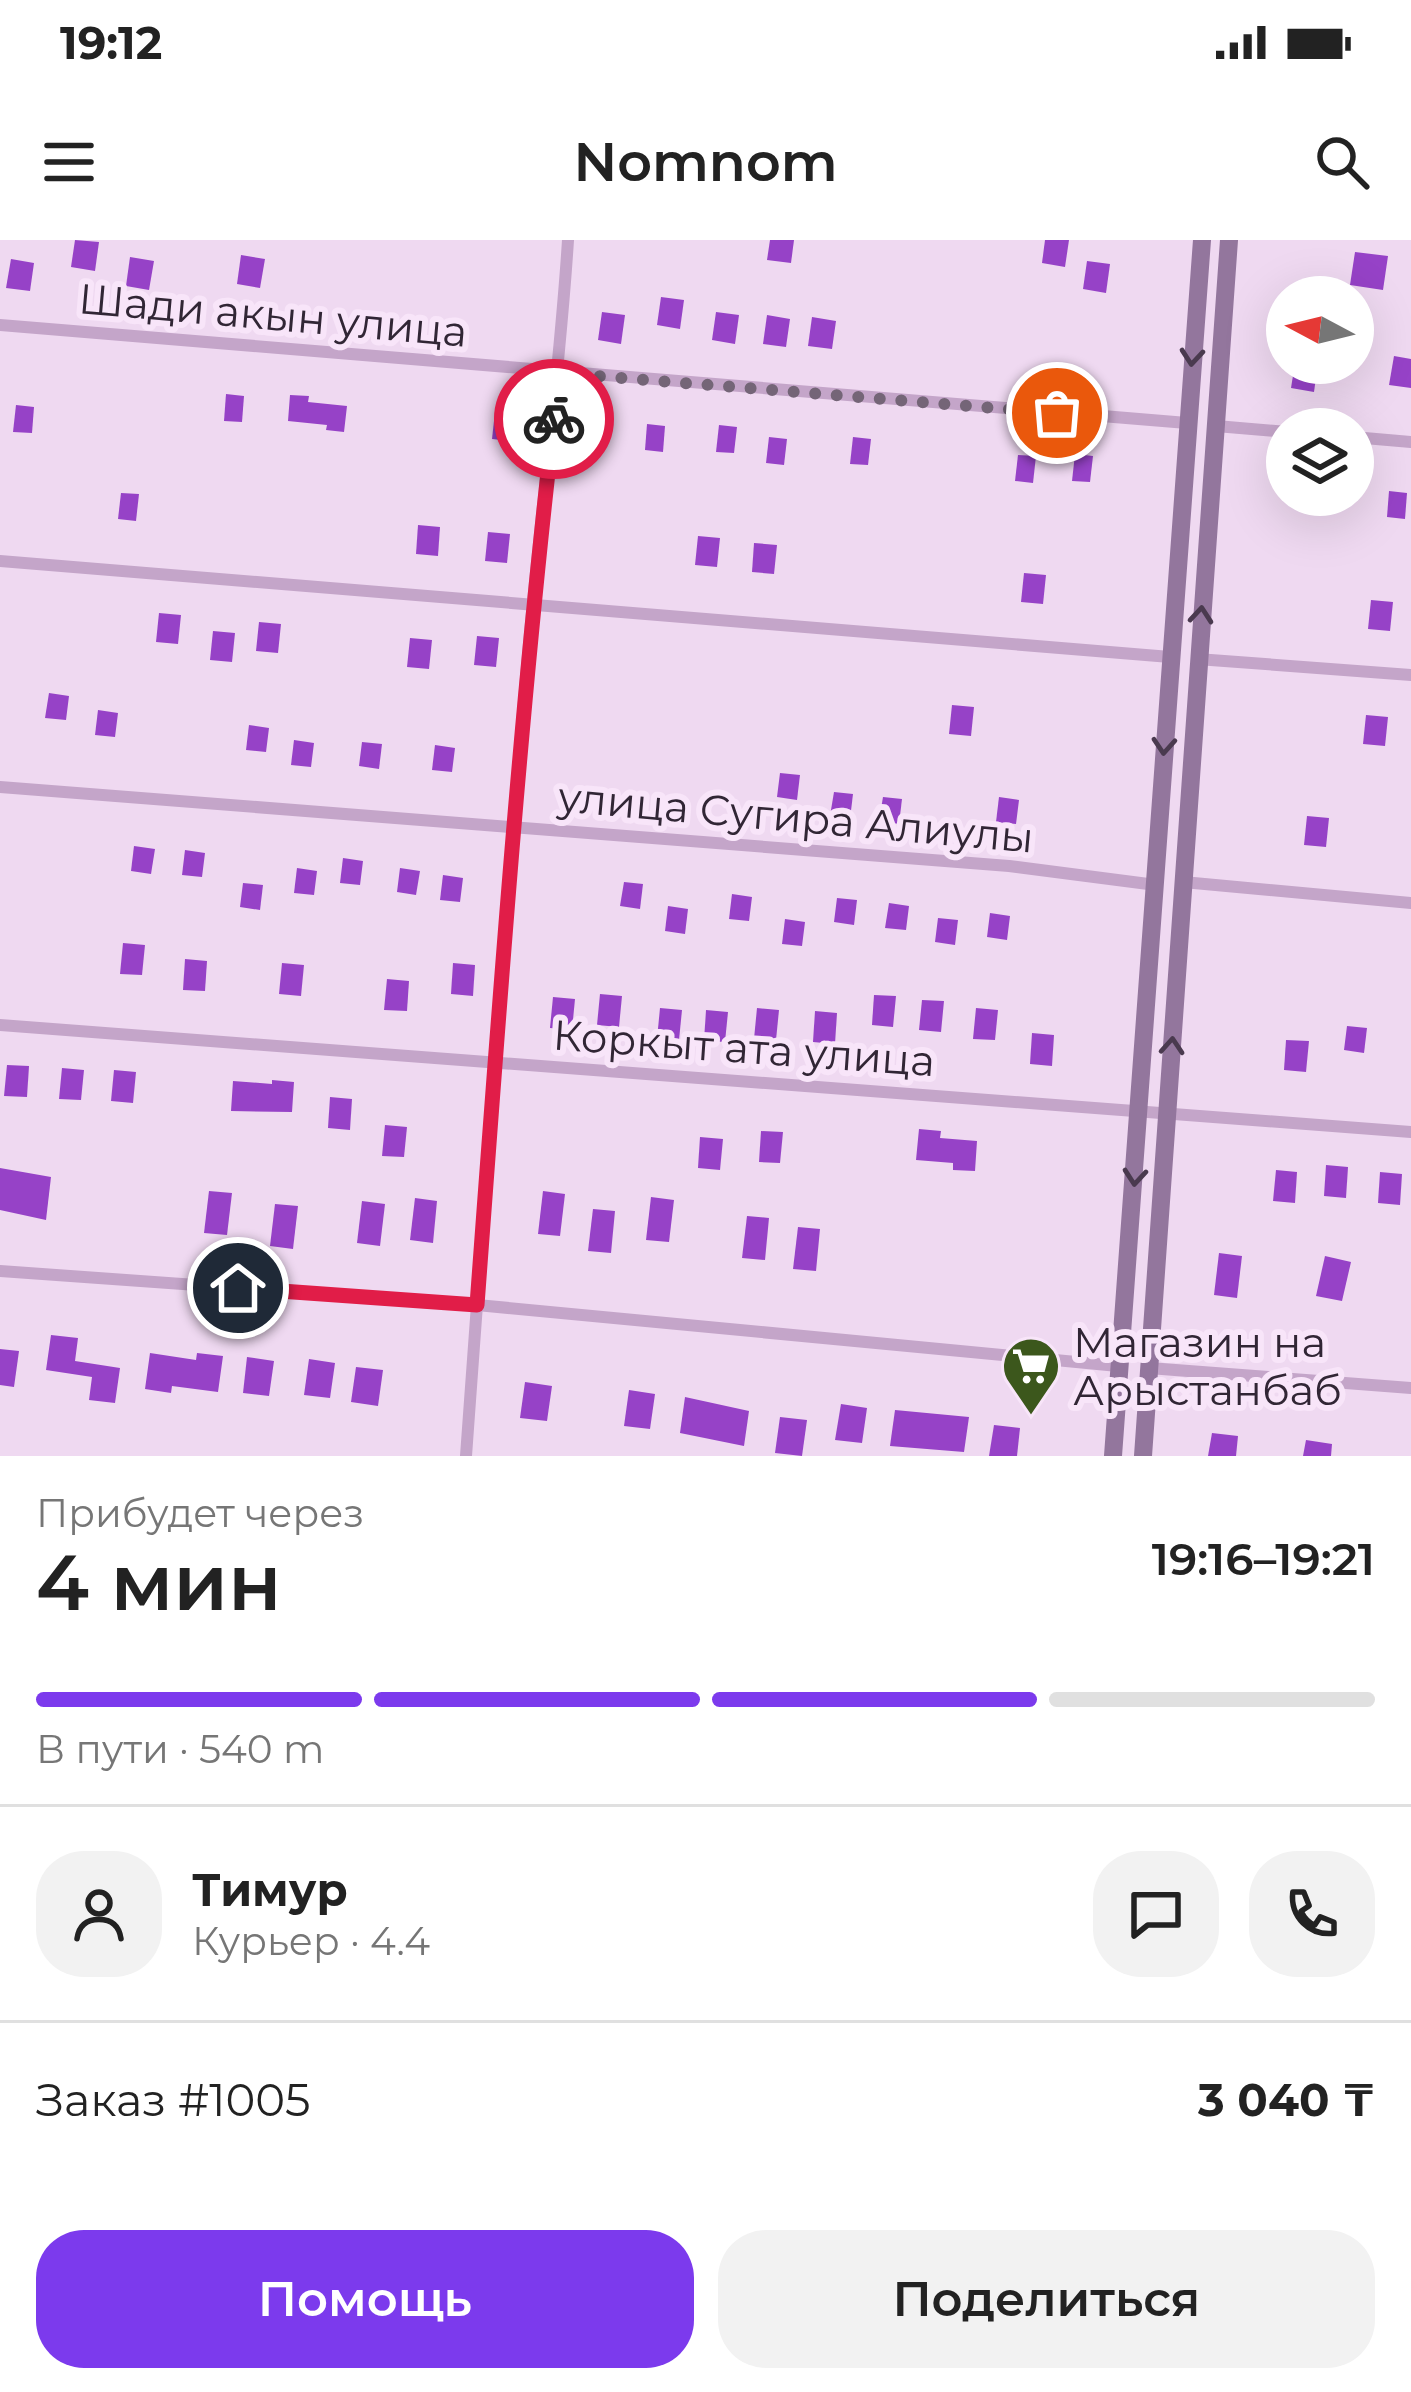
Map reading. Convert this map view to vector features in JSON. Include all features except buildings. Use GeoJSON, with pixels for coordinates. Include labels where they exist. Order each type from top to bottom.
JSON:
{"type":"FeatureCollection","features":[{"type":"Feature","properties":{"kind":"street"},"geometry":{"type":"LineString","coordinates":[[466,1456],[513,827],[532,604],[560,373],[568,240]]}},
{"type":"Feature","properties":{"kind":"street"},"geometry":{"type":"LineString","coordinates":[[1113,1456],[1202,240]]}},
{"type":"Feature","properties":{"kind":"street"},"geometry":{"type":"LineString","coordinates":[[1143,1456],[1229,240]]}},
{"type":"Feature","properties":{"kind":"street","name":"Шади акын улица"},"geometry":{"type":"LineString","coordinates":[[0,325],[1187,423]]}},
{"type":"Feature","properties":{"kind":"street"},"geometry":{"type":"LineString","coordinates":[[1216,426],[1266,430]]}},
{"type":"Feature","properties":{"kind":"street"},"geometry":{"type":"LineString","coordinates":[[1374,439],[1411,442]]}},
{"type":"Feature","properties":{"kind":"street"},"geometry":{"type":"LineString","coordinates":[[0,561],[1170,657]]}},
{"type":"Feature","properties":{"kind":"street"},"geometry":{"type":"LineString","coordinates":[[1197,659],[1411,675]]}},
{"type":"Feature","properties":{"kind":"street","name":"улица Сугира Алиулы"},"geometry":{"type":"LineString","coordinates":[[0,787],[1009,866],[1156,885]]}},
{"type":"Feature","properties":{"kind":"street"},"geometry":{"type":"LineString","coordinates":[[1183,882],[1411,903]]}},
{"type":"Feature","properties":{"kind":"street","name":"Коркыт ата улица"},"geometry":{"type":"LineString","coordinates":[[0,1025],[1411,1132]]}},
{"type":"Feature","properties":{"kind":"street"},"geometry":{"type":"LineString","coordinates":[[0,1271],[477,1305],[1118,1366]]}},
{"type":"Feature","properties":{"kind":"street"},"geometry":{"type":"LineString","coordinates":[[1149,1368],[1411,1388]]}},
{"type":"Feature","properties":{"kind":"way so far"},"geometry":{"type":"LineString","coordinates":[[554,419],[560,373],[1057,413]]}},
{"type":"Feature","properties":{"kind":"place","name":"Магазин на Арыстанбаб"},"geometry":{"type":"Point","coordinates":[1031,1417]}},
{"type":"Feature","properties":{"kind":"route"},"geometry":{"type":"LineString","coordinates":[[238,1288],[477,1305],[532,604],[554,419]]}}]}
